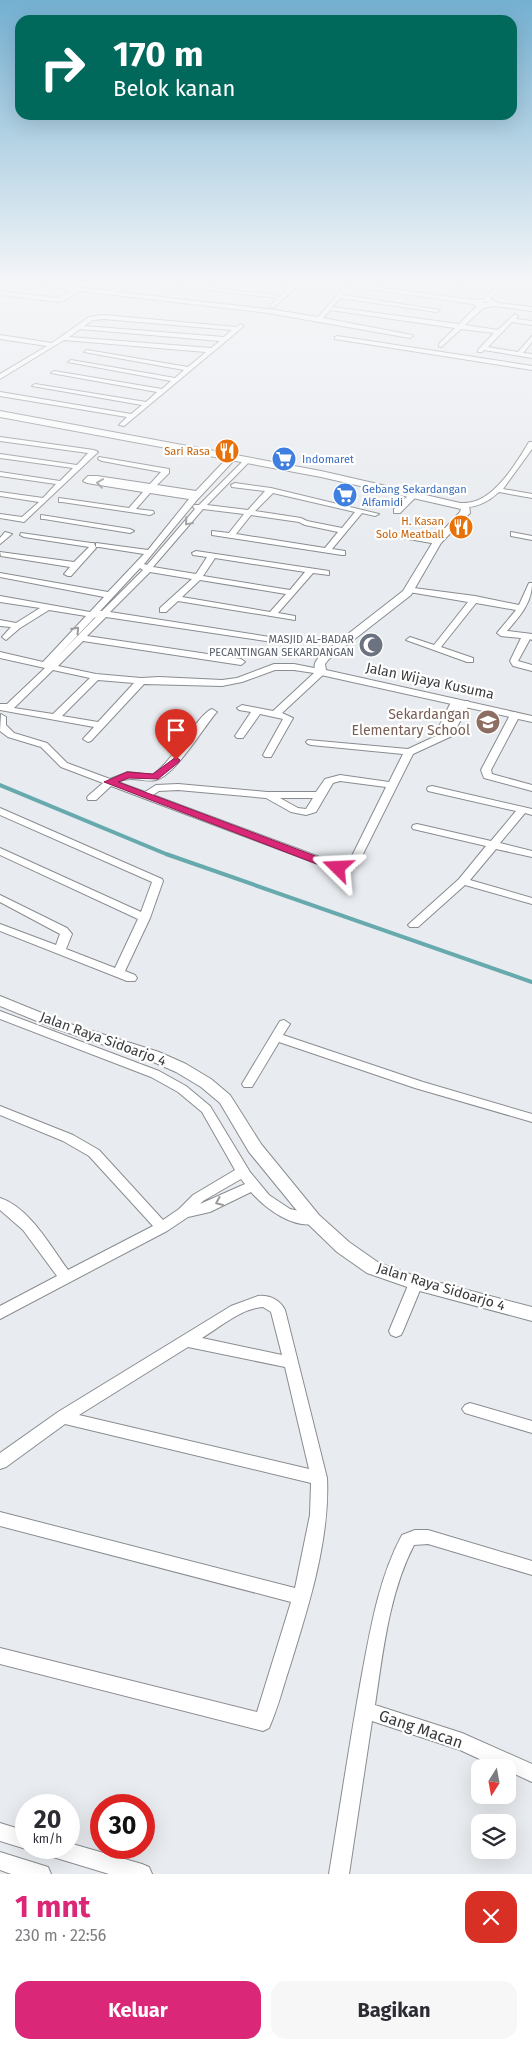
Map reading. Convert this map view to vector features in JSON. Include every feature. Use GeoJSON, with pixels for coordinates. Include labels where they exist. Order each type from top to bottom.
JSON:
{"type":"FeatureCollection","features":[{"type":"Feature","properties":{"kind":"street"},"geometry":{"type":"LineString","coordinates":[[0,377],[14,368]]}},
{"type":"Feature","properties":{"kind":"street"},"geometry":{"type":"LineString","coordinates":[[17,397],[61,368]]}},
{"type":"Feature","properties":{"kind":"street"},"geometry":{"type":"LineString","coordinates":[[109,368],[176,380]]}},
{"type":"Feature","properties":{"kind":"street"},"geometry":{"type":"LineString","coordinates":[[122,425],[188,369]]}},
{"type":"Feature","properties":{"kind":"street"},"geometry":{"type":"LineString","coordinates":[[44,379],[163,391]]}},
{"type":"Feature","properties":{"kind":"street"},"geometry":{"type":"LineString","coordinates":[[44,379],[148,404]]}},
{"type":"Feature","properties":{"kind":"street"},"geometry":{"type":"LineString","coordinates":[[0,394],[131,416]]}},
{"type":"Feature","properties":{"kind":"street"},"geometry":{"type":"LineString","coordinates":[[0,414],[87,429],[92,432]]}},
{"type":"Feature","properties":{"kind":"street"},"geometry":{"type":"LineString","coordinates":[[0,418],[233,457],[463,505],[472,505],[498,490],[510,477],[532,444]]}},
{"type":"Feature","properties":{"kind":"street"},"geometry":{"type":"LineString","coordinates":[[0,440],[94,452],[24,520],[0,516]]}},
{"type":"Feature","properties":{"kind":"street"},"geometry":{"type":"LineString","coordinates":[[0,456],[79,467]]}},
{"type":"Feature","properties":{"kind":"street"},"geometry":{"type":"LineString","coordinates":[[47,667],[80,638],[109,595],[148,555],[193,500],[233,457]]}},
{"type":"Feature","properties":{"kind":"street"},"geometry":{"type":"LineString","coordinates":[[102,460],[166,471],[131,510]]}},
{"type":"Feature","properties":{"kind":"street"},"geometry":{"type":"LineString","coordinates":[[5,708],[97,614],[146,570],[232,473],[246,460]]}},
{"type":"Feature","properties":{"kind":"street"},"geometry":{"type":"LineString","coordinates":[[220,471],[232,473]]}},
{"type":"Feature","properties":{"kind":"street"},"geometry":{"type":"LineString","coordinates":[[0,474],[62,483]]}},
{"type":"Feature","properties":{"kind":"street"},"geometry":{"type":"LineString","coordinates":[[150,489],[87,481],[94,478],[150,489],[193,500],[203,506],[231,512],[342,530]]}},
{"type":"Feature","properties":{"kind":"street"},"geometry":{"type":"LineString","coordinates":[[235,485],[375,514]]}},
{"type":"Feature","properties":{"kind":"street"},"geometry":{"type":"LineString","coordinates":[[498,490],[532,496]]}},
{"type":"Feature","properties":{"kind":"street"},"geometry":{"type":"LineString","coordinates":[[231,535],[247,514],[268,493]]}},
{"type":"Feature","properties":{"kind":"street"},"geometry":{"type":"LineString","coordinates":[[0,494],[44,500]]}},
{"type":"Feature","properties":{"kind":"street"},"geometry":{"type":"LineString","coordinates":[[397,511],[414,495]]}},
{"type":"Feature","properties":{"kind":"street"},"geometry":{"type":"LineString","coordinates":[[62,500],[150,513]]}},
{"type":"Feature","properties":{"kind":"street"},"geometry":{"type":"LineString","coordinates":[[321,672],[320,662],[394,604],[409,589],[437,542],[466,511],[467,508],[463,505]]}},
{"type":"Feature","properties":{"kind":"street"},"geometry":{"type":"LineString","coordinates":[[327,550],[360,511]]}},
{"type":"Feature","properties":{"kind":"street"},"geometry":{"type":"LineString","coordinates":[[44,517],[99,541],[148,555]]}},
{"type":"Feature","properties":{"kind":"street"},"geometry":{"type":"LineString","coordinates":[[24,535],[99,541],[130,531]]}},
{"type":"Feature","properties":{"kind":"street"},"geometry":{"type":"LineString","coordinates":[[380,532],[437,542]]}},
{"type":"Feature","properties":{"kind":"street"},"geometry":{"type":"LineString","coordinates":[[215,533],[342,553]]}},
{"type":"Feature","properties":{"kind":"street"},"geometry":{"type":"LineString","coordinates":[[514,534],[532,538]]}},
{"type":"Feature","properties":{"kind":"street"},"geometry":{"type":"LineString","coordinates":[[68,574],[99,541]]}},
{"type":"Feature","properties":{"kind":"street"},"geometry":{"type":"LineString","coordinates":[[196,553],[326,573]]}},
{"type":"Feature","properties":{"kind":"street"},"geometry":{"type":"LineString","coordinates":[[1,554],[76,565]]}},
{"type":"Feature","properties":{"kind":"street"},"geometry":{"type":"LineString","coordinates":[[163,610],[200,579],[212,556]]}},
{"type":"Feature","properties":{"kind":"street"},"geometry":{"type":"LineString","coordinates":[[137,567],[292,593]]}},
{"type":"Feature","properties":{"kind":"street"},"geometry":{"type":"LineString","coordinates":[[273,614],[311,571]]}},
{"type":"Feature","properties":{"kind":"street"},"geometry":{"type":"LineString","coordinates":[[0,575],[109,595]]}},
{"type":"Feature","properties":{"kind":"street"},"geometry":{"type":"LineString","coordinates":[[532,586],[521,609],[501,633],[530,636],[514,662],[532,668]]}},
{"type":"Feature","properties":{"kind":"street"},"geometry":{"type":"LineString","coordinates":[[409,589],[475,599],[532,612]]}},
{"type":"Feature","properties":{"kind":"street"},"geometry":{"type":"LineString","coordinates":[[175,598],[292,618]]}},
{"type":"Feature","properties":{"kind":"street"},"geometry":{"type":"LineString","coordinates":[[0,599],[46,608],[276,641]]}},
{"type":"Feature","properties":{"kind":"street"},"geometry":{"type":"LineString","coordinates":[[436,648],[475,599]]}},
{"type":"Feature","properties":{"kind":"street"},"geometry":{"type":"LineString","coordinates":[[6,638],[17,626],[46,608]]}},
{"type":"Feature","properties":{"kind":"street"},"geometry":{"type":"LineString","coordinates":[[0,623],[17,626]]}},
{"type":"Feature","properties":{"kind":"street"},"geometry":{"type":"LineString","coordinates":[[80,638],[240,662]]}},
{"type":"Feature","properties":{"kind":"street"},"geometry":{"type":"LineString","coordinates":[[410,640],[470,660]]}},
{"type":"Feature","properties":{"kind":"street"},"geometry":{"type":"LineString","coordinates":[[0,655],[96,677],[140,681],[222,683],[239,680],[269,669],[284,666],[321,672]]}},
{"type":"Feature","properties":{"kind":"street"},"geometry":{"type":"LineString","coordinates":[[275,714],[321,672]]}},
{"type":"Feature","properties":{"kind":"street","name":"Jalan Wijaya Kusuma"},"geometry":{"type":"LineString","coordinates":[[321,672],[532,719]]}},
{"type":"Feature","properties":{"kind":"street"},"geometry":{"type":"LineString","coordinates":[[55,717],[96,677]]}},
{"type":"Feature","properties":{"kind":"street"},"geometry":{"type":"LineString","coordinates":[[88,739],[140,681]]}},
{"type":"Feature","properties":{"kind":"street"},"geometry":{"type":"LineString","coordinates":[[311,742],[409,752],[449,734],[461,702]]}},
{"type":"Feature","properties":{"kind":"street"},"geometry":{"type":"LineString","coordinates":[[5,708],[10,715],[1,717],[0,726],[11,736],[43,744],[64,765],[338,868],[346,869],[352,866],[409,752]]}},
{"type":"Feature","properties":{"kind":"street"},"geometry":{"type":"LineString","coordinates":[[5,708],[99,725]]}},
{"type":"Feature","properties":{"kind":"street"},"geometry":{"type":"LineString","coordinates":[[242,708],[288,718],[268,754]]}},
{"type":"Feature","properties":{"kind":"street"},"geometry":{"type":"LineString","coordinates":[[240,736],[257,711]]}},
{"type":"Feature","properties":{"kind":"street"},"geometry":{"type":"LineString","coordinates":[[92,798],[110,782],[123,776],[133,775],[152,778],[157,776],[176,760],[198,728],[212,712]]}},
{"type":"Feature","properties":{"kind":"street"},"geometry":{"type":"LineString","coordinates":[[515,715],[486,770],[488,776],[532,788]]}},
{"type":"Feature","properties":{"kind":"street"},"geometry":{"type":"LineString","coordinates":[[267,795],[290,809],[303,812],[312,810],[319,794],[329,781],[340,778],[393,785]]}},
{"type":"Feature","properties":{"kind":"street"},"geometry":{"type":"LineString","coordinates":[[151,798],[164,791],[164,788],[178,787],[267,795],[319,794]]}},
{"type":"Feature","properties":{"kind":"street"},"geometry":{"type":"LineString","coordinates":[[432,789],[527,811]]}},
{"type":"Feature","properties":{"kind":"street"},"geometry":{"type":"LineString","coordinates":[[0,811],[158,881],[144,918],[118,973]]}},
{"type":"Feature","properties":{"kind":"street"},"geometry":{"type":"LineString","coordinates":[[414,925],[463,880],[492,844],[527,811]]}},
{"type":"Feature","properties":{"kind":"street"},"geometry":{"type":"LineString","coordinates":[[417,827],[532,854]]}},
{"type":"Feature","properties":{"kind":"street"},"geometry":{"type":"LineString","coordinates":[[0,851],[144,918]]}},
{"type":"Feature","properties":{"kind":"street"},"geometry":{"type":"LineString","coordinates":[[463,880],[532,901]]}},
{"type":"Feature","properties":{"kind":"street"},"geometry":{"type":"LineString","coordinates":[[0,898],[63,930],[66,934],[60,950]]}},
{"type":"Feature","properties":{"kind":"street"},"geometry":{"type":"LineString","coordinates":[[0,928],[131,978]]}},
{"type":"Feature","properties":{"kind":"street","name":"Jalan Raya Sidoarjo 4"},"geometry":{"type":"LineString","coordinates":[[0,1001],[59,1025],[154,1056],[181,1068],[206,1083],[225,1099],[255,1148],[313,1219],[343,1247],[374,1268],[416,1283],[532,1314]]}},
{"type":"Feature","properties":{"kind":"street"},"geometry":{"type":"LineString","coordinates":[[0,1015],[175,1083],[206,1109],[253,1186],[277,1209],[294,1216],[313,1219]]}},
{"type":"Feature","properties":{"kind":"street"},"geometry":{"type":"LineString","coordinates":[[248,1084],[284,1024]]}},
{"type":"Feature","properties":{"kind":"street"},"geometry":{"type":"LineString","coordinates":[[276,1038],[419,1085],[532,1118]]}},
{"type":"Feature","properties":{"kind":"street"},"geometry":{"type":"LineString","coordinates":[[0,1110],[68,1138],[94,1153],[162,1226]]}},
{"type":"Feature","properties":{"kind":"street"},"geometry":{"type":"LineString","coordinates":[[0,1313],[162,1226],[184,1213],[198,1198],[243,1172]]}},
{"type":"Feature","properties":{"kind":"street"},"geometry":{"type":"LineString","coordinates":[[184,1213],[205,1208],[253,1186]]}},
{"type":"Feature","properties":{"kind":"street"},"geometry":{"type":"LineString","coordinates":[[0,1202],[23,1222],[65,1277]]}},
{"type":"Feature","properties":{"kind":"street"},"geometry":{"type":"LineString","coordinates":[[396,1331],[416,1283]]}},
{"type":"Feature","properties":{"kind":"street"},"geometry":{"type":"LineString","coordinates":[[0,1462],[63,1417],[236,1310],[252,1302],[269,1301],[278,1310],[319,1478],[319,1514],[302,1597],[263,1722],[0,1656]]}},
{"type":"Feature","properties":{"kind":"street"},"geometry":{"type":"LineString","coordinates":[[188,1341],[292,1363]]}},
{"type":"Feature","properties":{"kind":"street"},"geometry":{"type":"LineString","coordinates":[[470,1409],[532,1427]]}},
{"type":"Feature","properties":{"kind":"street"},"geometry":{"type":"LineString","coordinates":[[63,1417],[319,1478]]}},
{"type":"Feature","properties":{"kind":"street"},"geometry":{"type":"LineString","coordinates":[[0,1519],[302,1597]]}},
{"type":"Feature","properties":{"kind":"street"},"geometry":{"type":"LineString","coordinates":[[338,1874],[364,1710],[384,1609],[401,1554],[408,1540],[415,1537],[428,1537],[532,1568]]}},
{"type":"Feature","properties":{"kind":"street","name":"Gang Macan"},"geometry":{"type":"LineString","coordinates":[[364,1710],[462,1742],[532,1773]]}},
{"type":"Feature","properties":{"kind":"street"},"geometry":{"type":"LineString","coordinates":[[0,1832],[15,1837]]}},
{"type":"Feature","properties":{"kind":"street"},"geometry":{"type":"LineString","coordinates":[[80,1856],[142,1874]]}},
{"type":"Feature","properties":{"kind":"street"},"geometry":{"type":"LineString","coordinates":[[0,1861],[41,1874]]}},
{"type":"Feature","properties":{"kind":"waterway"},"geometry":{"type":"LineString","coordinates":[[0,785],[166,854],[532,982]]}},
{"type":"Feature","properties":{"kind":"place","name":"Sari Rasa"},"geometry":{"type":"Point","coordinates":[227,451]}},
{"type":"Feature","properties":{"kind":"place","name":"Indomaret"},"geometry":{"type":"Point","coordinates":[284,459]}},
{"type":"Feature","properties":{"kind":"place","name":"Gebang Sekardangan Alfamidi"},"geometry":{"type":"Point","coordinates":[345,495]}},
{"type":"Feature","properties":{"kind":"place","name":"H. Kasan Solo Meatball"},"geometry":{"type":"Point","coordinates":[461,527]}},
{"type":"Feature","properties":{"kind":"place","name":"MASJID AL-BADAR PECANTINGAN SEKARDANGAN"},"geometry":{"type":"Point","coordinates":[371,645]}},
{"type":"Feature","properties":{"kind":"place","name":"Sekardangan Elementary School"},"geometry":{"type":"Point","coordinates":[488,722]}},
{"type":"Feature","properties":{"kind":"route"},"geometry":{"type":"LineString","coordinates":[[176,760],[152,778],[127,775],[110,782],[338,868]]}}]}
